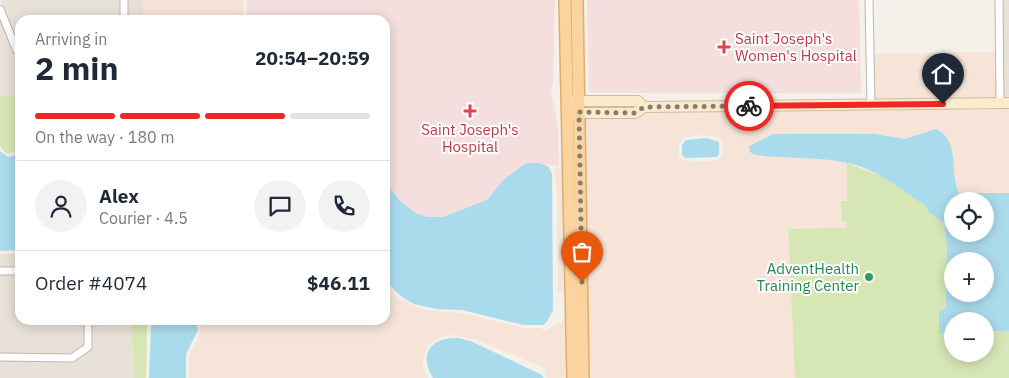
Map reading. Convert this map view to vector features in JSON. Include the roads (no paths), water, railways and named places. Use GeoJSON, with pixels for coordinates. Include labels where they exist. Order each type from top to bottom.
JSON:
{"type":"FeatureCollection","features":[{"type":"Feature","properties":{"kind":"main road"},"geometry":{"type":"LineString","coordinates":[[565,0],[573,107],[583,378]]}},
{"type":"Feature","properties":{"kind":"main road"},"geometry":{"type":"LineString","coordinates":[[573,378],[573,107],[577,0]]}},
{"type":"Feature","properties":{"kind":"street"},"geometry":{"type":"LineString","coordinates":[[124,0],[124,15]]}},
{"type":"Feature","properties":{"kind":"street"},"geometry":{"type":"LineString","coordinates":[[869,0],[871,105]]}},
{"type":"Feature","properties":{"kind":"street"},"geometry":{"type":"LineString","coordinates":[[573,107],[635,113],[644,107],[1005,104],[999,0]]}},
{"type":"Feature","properties":{"kind":"street"},"geometry":{"type":"LineString","coordinates":[[0,9],[15,44]]}},
{"type":"Feature","properties":{"kind":"street"},"geometry":{"type":"LineString","coordinates":[[0,271],[15,271]]}},
{"type":"Feature","properties":{"kind":"street"},"geometry":{"type":"LineString","coordinates":[[0,357],[72,358],[88,347],[88,325]]}},
{"type":"Feature","properties":{"kind":"water"},"geometry":{"type":"Polygon","coordinates":[[[936,129],[944,134],[952,149],[956,185],[959,192],[944,192],[944,223],[929,213],[926,206],[891,182],[862,167],[840,161],[756,155],[750,152],[749,146],[773,134],[875,134],[904,139],[936,129]]]}},
{"type":"Feature","properties":{"kind":"water"},"geometry":{"type":"Polygon","coordinates":[[[707,138],[719,142],[719,155],[716,157],[685,158],[682,155],[682,145],[686,140],[707,138]]]}},
{"type":"Feature","properties":{"kind":"water"},"geometry":{"type":"Polygon","coordinates":[[[0,151],[8,157],[15,155],[15,250],[0,251],[0,151]]]}},
{"type":"Feature","properties":{"kind":"water"},"geometry":{"type":"Polygon","coordinates":[[[526,163],[538,163],[548,166],[552,174],[553,310],[547,322],[543,325],[523,325],[462,310],[436,309],[414,304],[402,297],[390,286],[390,188],[402,203],[416,213],[427,217],[443,217],[487,200],[503,180],[526,163]]]}},
{"type":"Feature","properties":{"kind":"water"},"geometry":{"type":"Polygon","coordinates":[[[994,193],[1009,193],[1009,331],[994,332],[994,312],[944,312],[944,333],[939,333],[939,311],[946,308],[946,302],[994,302],[994,252],[947,252],[947,242],[994,242],[994,193]]]}},
{"type":"Feature","properties":{"kind":"water"},"geometry":{"type":"Polygon","coordinates":[[[197,325],[198,330],[186,354],[186,378],[149,378],[151,326],[197,325]]]}},
{"type":"Feature","properties":{"kind":"water"},"geometry":{"type":"Polygon","coordinates":[[[459,338],[473,342],[540,374],[544,378],[433,378],[427,361],[427,354],[430,348],[441,340],[459,338]]]}},
{"type":"Feature","properties":{"kind":"place","name":"Saint Joseph's Women's Hospital"},"geometry":{"type":"Point","coordinates":[724,47]}},
{"type":"Feature","properties":{"kind":"place","name":"Saint Joseph's Hospital"},"geometry":{"type":"Point","coordinates":[470,111]}},
{"type":"Feature","properties":{"kind":"place","name":"AdventHealth Training Center"},"geometry":{"type":"Point","coordinates":[869,277]}}]}
